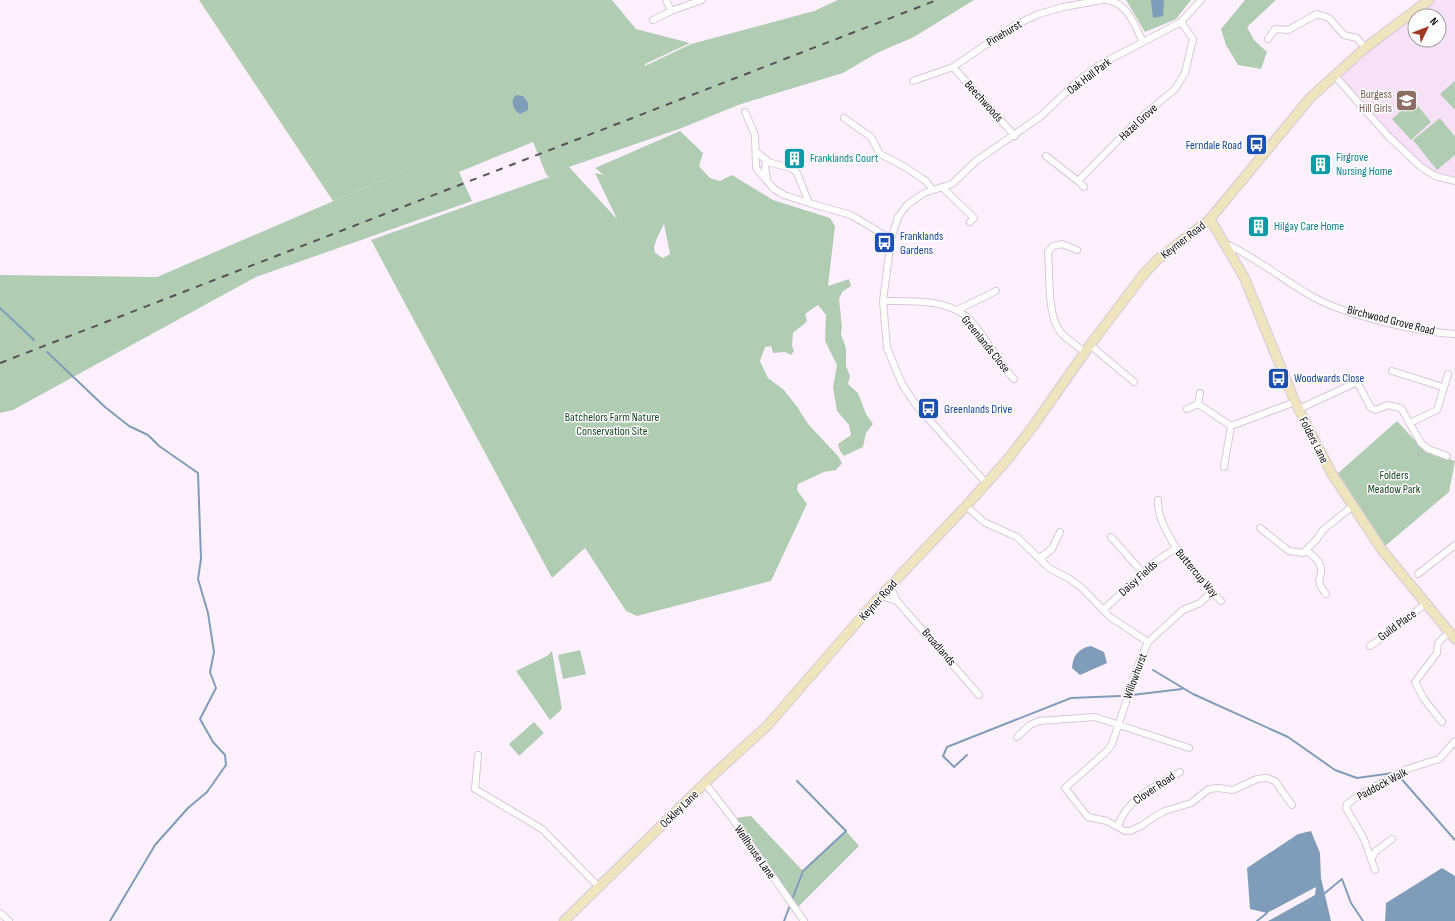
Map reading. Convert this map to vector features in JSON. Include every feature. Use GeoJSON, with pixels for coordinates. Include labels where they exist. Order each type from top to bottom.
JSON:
{"type":"FeatureCollection","features":[{"type":"Feature","properties":{"kind":"street"},"geometry":{"type":"LineString","coordinates":[[666,0],[671,11]]}},
{"type":"Feature","properties":{"kind":"street"},"geometry":{"type":"LineString","coordinates":[[653,20],[671,11],[702,0]]}},
{"type":"Feature","properties":{"kind":"street","name":"Pinehurst"},"geometry":{"type":"LineString","coordinates":[[913,81],[953,67],[1015,25],[1039,14],[1062,7],[1102,0]]}},
{"type":"Feature","properties":{"kind":"street"},"geometry":{"type":"LineString","coordinates":[[1107,0],[1122,5],[1130,15],[1143,42]]}},
{"type":"Feature","properties":{"kind":"street","name":"Oak Hall Park"},"geometry":{"type":"LineString","coordinates":[[942,187],[952,184],[978,160],[1015,136],[1041,116],[1077,82],[1101,64],[1181,22],[1201,0]]}},
{"type":"Feature","properties":{"kind":"street","name":"Keymer Road"},"geometry":{"type":"LineString","coordinates":[[966,506],[1034,425],[1088,348],[1143,275],[1157,260],[1210,219],[1310,98],[1366,48],[1429,0]]}},
{"type":"Feature","properties":{"kind":"street"},"geometry":{"type":"LineString","coordinates":[[1268,39],[1275,29],[1288,30],[1317,14],[1328,18],[1344,35],[1357,38],[1366,48]]}},
{"type":"Feature","properties":{"kind":"street","name":"Hazel Grove"},"geometry":{"type":"LineString","coordinates":[[1078,181],[1138,120],[1175,89],[1185,73],[1193,39],[1181,22]]}},
{"type":"Feature","properties":{"kind":"street","name":"Beechwoods"},"geometry":{"type":"LineString","coordinates":[[953,67],[1015,136]]}},
{"type":"Feature","properties":{"kind":"street"},"geometry":{"type":"LineString","coordinates":[[1335,76],[1388,136],[1421,167],[1436,176],[1455,181]]}},
{"type":"Feature","properties":{"kind":"street"},"geometry":{"type":"LineString","coordinates":[[745,112],[755,135],[756,168],[774,189],[784,195],[851,215],[891,239]]}},
{"type":"Feature","properties":{"kind":"street"},"geometry":{"type":"LineString","coordinates":[[844,118],[871,137],[880,154],[905,167],[926,181],[932,189]]}},
{"type":"Feature","properties":{"kind":"street"},"geometry":{"type":"LineString","coordinates":[[756,151],[768,162],[791,168],[797,173],[809,203]]}},
{"type":"Feature","properties":{"kind":"street"},"geometry":{"type":"LineString","coordinates":[[1046,156],[1084,187]]}},
{"type":"Feature","properties":{"kind":"street"},"geometry":{"type":"LineString","coordinates":[[766,159],[764,167],[767,179]]}},
{"type":"Feature","properties":{"kind":"street"},"geometry":{"type":"LineString","coordinates":[[970,222],[974,218],[942,187],[932,189],[907,205],[898,217],[891,239],[883,301],[887,348],[902,384],[916,405],[986,483]]}},
{"type":"Feature","properties":{"kind":"street","name":"Folders Lane"},"geometry":{"type":"LineString","coordinates":[[1210,219],[1244,277],[1297,406],[1332,474],[1382,550],[1452,636]]}},
{"type":"Feature","properties":{"kind":"street","name":"Birchwood Grove Road"},"geometry":{"type":"LineString","coordinates":[[1224,242],[1243,251],[1324,302],[1371,318],[1426,330],[1455,334]]}},
{"type":"Feature","properties":{"kind":"street"},"geometry":{"type":"LineString","coordinates":[[1077,250],[1062,244],[1053,246],[1048,252],[1053,315],[1058,329],[1065,337],[1088,348],[1134,382]]}},
{"type":"Feature","properties":{"kind":"street","name":"Greenlands Close"},"geometry":{"type":"LineString","coordinates":[[957,310],[996,291]]}},
{"type":"Feature","properties":{"kind":"street","name":"Greenlands Close"},"geometry":{"type":"LineString","coordinates":[[883,301],[941,305],[957,310],[968,318],[1014,378]]}},
{"type":"Feature","properties":{"kind":"street"},"geometry":{"type":"LineString","coordinates":[[1392,371],[1443,387]]}},
{"type":"Feature","properties":{"kind":"street"},"geometry":{"type":"LineString","coordinates":[[1410,423],[1437,410],[1448,374]]}},
{"type":"Feature","properties":{"kind":"street"},"geometry":{"type":"LineString","coordinates":[[1231,426],[1297,406],[1357,382],[1371,408],[1376,410],[1388,405],[1401,408],[1421,443],[1428,449],[1447,456]]}},
{"type":"Feature","properties":{"kind":"street"},"geometry":{"type":"LineString","coordinates":[[1198,404],[1200,393]]}},
{"type":"Feature","properties":{"kind":"street"},"geometry":{"type":"LineString","coordinates":[[1198,404],[1231,426]]}},
{"type":"Feature","properties":{"kind":"street"},"geometry":{"type":"LineString","coordinates":[[1188,408],[1198,404]]}},
{"type":"Feature","properties":{"kind":"street"},"geometry":{"type":"LineString","coordinates":[[1224,467],[1231,426]]}},
{"type":"Feature","properties":{"kind":"street","name":"Buttercup Way"},"geometry":{"type":"LineString","coordinates":[[1158,500],[1157,509],[1176,548],[1221,601]]}},
{"type":"Feature","properties":{"kind":"street","name":"Willowhurst"},"geometry":{"type":"LineString","coordinates":[[966,506],[984,522],[1017,537],[1049,568],[1070,578],[1103,610],[1148,642],[1139,663],[1112,744],[1065,788],[1088,817]]}},
{"type":"Feature","properties":{"kind":"street","name":"Keyner Road"},"geometry":{"type":"LineString","coordinates":[[793,696],[890,586],[966,506]]}},
{"type":"Feature","properties":{"kind":"street"},"geometry":{"type":"LineString","coordinates":[[1260,528],[1289,551],[1303,553],[1307,551],[1323,530],[1353,506]]}},
{"type":"Feature","properties":{"kind":"street"},"geometry":{"type":"LineString","coordinates":[[1040,558],[1052,549],[1060,532]]}},
{"type":"Feature","properties":{"kind":"street"},"geometry":{"type":"LineString","coordinates":[[1111,537],[1143,573]]}},
{"type":"Feature","properties":{"kind":"street"},"geometry":{"type":"LineString","coordinates":[[1418,574],[1455,545]]}},
{"type":"Feature","properties":{"kind":"street","name":"Daisy Fields"},"geometry":{"type":"LineString","coordinates":[[1103,610],[1158,560],[1176,548]]}},
{"type":"Feature","properties":{"kind":"street"},"geometry":{"type":"LineString","coordinates":[[1307,551],[1320,564],[1318,580],[1326,594]]}},
{"type":"Feature","properties":{"kind":"street","name":"Broadlands"},"geometry":{"type":"LineString","coordinates":[[890,586],[897,601],[979,695]]}},
{"type":"Feature","properties":{"kind":"street"},"geometry":{"type":"LineString","coordinates":[[1148,642],[1183,610],[1200,603],[1212,592]]}},
{"type":"Feature","properties":{"kind":"street"},"geometry":{"type":"LineString","coordinates":[[881,596],[897,601]]}},
{"type":"Feature","properties":{"kind":"street","name":"Guild Place"},"geometry":{"type":"LineString","coordinates":[[1370,646],[1425,604]]}},
{"type":"Feature","properties":{"kind":"street"},"geometry":{"type":"LineString","coordinates":[[1442,722],[1424,699],[1415,682],[1437,653],[1438,643],[1452,636]]}},
{"type":"Feature","properties":{"kind":"street","name":"Ockley Lane"},"geometry":{"type":"LineString","coordinates":[[564,921],[705,783],[768,724],[793,696]]}},
{"type":"Feature","properties":{"kind":"street"},"geometry":{"type":"LineString","coordinates":[[1017,737],[1030,725],[1039,721],[1096,717],[1189,748]]}},
{"type":"Feature","properties":{"kind":"street","name":"Paddock Walk"},"geometry":{"type":"LineString","coordinates":[[1375,870],[1366,844],[1346,808],[1358,796],[1398,774],[1439,759],[1455,741]]}},
{"type":"Feature","properties":{"kind":"street"},"geometry":{"type":"LineString","coordinates":[[478,755],[475,789],[542,829],[599,887]]}},
{"type":"Feature","properties":{"kind":"street","name":"Clover Road"},"geometry":{"type":"LineString","coordinates":[[1118,826],[1128,806],[1152,788],[1180,772]]}},
{"type":"Feature","properties":{"kind":"street","name":"Clover Road"},"geometry":{"type":"LineString","coordinates":[[1088,817],[1107,821],[1125,831],[1130,831],[1141,826],[1157,815],[1191,803],[1209,789],[1218,788],[1232,790],[1257,778],[1267,778],[1275,781],[1292,805]]}},
{"type":"Feature","properties":{"kind":"street","name":"Wellhouse Lane"},"geometry":{"type":"LineString","coordinates":[[705,783],[732,818],[804,921]]}},
{"type":"Feature","properties":{"kind":"street"},"geometry":{"type":"LineString","coordinates":[[1371,859],[1379,848],[1392,839]]}},
{"type":"Feature","properties":{"kind":"street"},"geometry":{"type":"LineString","coordinates":[[1366,844],[1379,848]]}},
{"type":"Feature","properties":{"kind":"street"},"geometry":{"type":"LineString","coordinates":[[0,913],[8,921]]}},
{"type":"Feature","properties":{"kind":"shaded area","name":"Burgess Hill Girls"},"geometry":{"type":"Polygon","coordinates":[[[1435,0],[1455,0],[1455,179],[1439,176],[1430,171],[1400,146],[1339,78],[1373,47],[1407,21],[1407,48],[1447,48],[1447,8],[1424,8],[1435,0]]]}},
{"type":"Feature","properties":{"kind":"green space","name":"Batchelors Farm Nature Conservation Site"},"geometry":{"type":"Polygon","coordinates":[[[199,0],[612,0],[636,29],[690,43],[645,64],[645,66],[691,44],[814,11],[838,0],[974,0],[914,37],[877,53],[843,73],[741,104],[679,129],[569,167],[617,219],[595,173],[604,175],[595,168],[680,131],[703,153],[699,166],[710,178],[720,181],[732,175],[773,200],[830,218],[835,226],[828,286],[849,279],[851,286],[842,292],[839,299],[842,327],[841,334],[846,348],[846,366],[850,376],[848,384],[858,393],[866,414],[873,424],[866,433],[863,447],[844,456],[840,451],[838,444],[851,435],[849,425],[837,411],[833,387],[837,365],[825,341],[826,315],[818,305],[805,314],[807,321],[793,333],[792,346],[794,351],[791,355],[785,352],[773,353],[771,346],[765,347],[760,361],[768,378],[784,390],[808,424],[838,456],[842,463],[836,470],[824,472],[798,484],[797,490],[807,504],[771,581],[637,616],[626,611],[585,548],[552,578],[371,240],[549,177],[546,174],[533,142],[459,172],[472,201],[256,277],[13,410],[0,413],[0,275],[157,277],[496,131],[333,201],[199,0]],[[664,224],[654,247],[655,253],[663,258],[670,254],[664,224]]]}},
{"type":"Feature","properties":{"kind":"green space"},"geometry":{"type":"Polygon","coordinates":[[[1126,0],[1191,0],[1176,19],[1145,32],[1126,0]]]}},
{"type":"Feature","properties":{"kind":"green space"},"geometry":{"type":"Polygon","coordinates":[[[1245,0],[1276,0],[1247,27],[1254,40],[1267,52],[1261,69],[1238,65],[1226,45],[1221,29],[1245,0]]]}},
{"type":"Feature","properties":{"kind":"green space"},"geometry":{"type":"Polygon","coordinates":[[[1455,81],[1455,110],[1440,94],[1455,81]]]}},
{"type":"Feature","properties":{"kind":"green space"},"geometry":{"type":"Polygon","coordinates":[[[1413,100],[1431,122],[1411,140],[1392,119],[1413,100]]]}},
{"type":"Feature","properties":{"kind":"green space"},"geometry":{"type":"Polygon","coordinates":[[[1440,118],[1455,137],[1455,155],[1437,170],[1413,140],[1440,118]]]}},
{"type":"Feature","properties":{"kind":"green space","name":"Folders Meadow Park"},"geometry":{"type":"Polygon","coordinates":[[[1397,421],[1423,449],[1430,453],[1455,461],[1449,492],[1384,547],[1337,474],[1397,421]]]}},
{"type":"Feature","properties":{"kind":"green space"},"geometry":{"type":"Polygon","coordinates":[[[580,650],[586,674],[563,679],[558,655],[580,650]]]}},
{"type":"Feature","properties":{"kind":"green space"},"geometry":{"type":"Polygon","coordinates":[[[552,651],[562,709],[550,720],[516,671],[547,656],[552,651]]]}},
{"type":"Feature","properties":{"kind":"green space"},"geometry":{"type":"Polygon","coordinates":[[[534,722],[544,733],[519,756],[509,744],[534,722]]]}},
{"type":"Feature","properties":{"kind":"green space"},"geometry":{"type":"Polygon","coordinates":[[[751,816],[803,871],[846,831],[859,846],[798,907],[736,818],[751,816]]]}},
{"type":"Feature","properties":{"kind":"water"},"geometry":{"type":"Polygon","coordinates":[[[1151,0],[1164,0],[1163,16],[1153,18],[1151,0]]]}},
{"type":"Feature","properties":{"kind":"water"},"geometry":{"type":"Polygon","coordinates":[[[516,95],[523,96],[528,103],[528,110],[520,114],[513,105],[513,100],[516,95]]]}},
{"type":"Feature","properties":{"kind":"water"},"geometry":{"type":"Polygon","coordinates":[[[1091,646],[1104,652],[1107,663],[1080,675],[1072,668],[1075,656],[1083,648],[1091,646]]]}},
{"type":"Feature","properties":{"kind":"water"},"geometry":{"type":"Polygon","coordinates":[[[1311,831],[1320,853],[1321,878],[1331,921],[1268,921],[1315,895],[1316,887],[1267,913],[1250,909],[1247,868],[1298,834],[1311,831]]]}},
{"type":"Feature","properties":{"kind":"water"},"geometry":{"type":"Polygon","coordinates":[[[1442,868],[1455,876],[1455,921],[1385,921],[1386,903],[1442,868]]]}},
{"type":"Feature","properties":{"kind":"waterway"},"geometry":{"type":"LineString","coordinates":[[0,308],[34,340]]}},
{"type":"Feature","properties":{"kind":"waterway"},"geometry":{"type":"LineString","coordinates":[[47,352],[105,407],[129,426],[148,435],[159,446],[198,473],[201,559],[198,579],[208,613],[214,652],[210,672],[216,688],[200,719],[213,742],[225,755],[226,765],[207,792],[188,808],[155,845],[110,921]]}},
{"type":"Feature","properties":{"kind":"waterway"},"geometry":{"type":"LineString","coordinates":[[1153,670],[1193,694],[1288,737],[1335,770],[1357,778],[1393,773]]}},
{"type":"Feature","properties":{"kind":"waterway"},"geometry":{"type":"LineString","coordinates":[[1132,695],[1182,689]]}},
{"type":"Feature","properties":{"kind":"waterway"},"geometry":{"type":"LineString","coordinates":[[967,755],[954,767],[943,756],[947,747],[1071,698],[1120,696]]}},
{"type":"Feature","properties":{"kind":"waterway"},"geometry":{"type":"LineString","coordinates":[[1398,775],[1455,840]]}},
{"type":"Feature","properties":{"kind":"waterway"},"geometry":{"type":"LineString","coordinates":[[784,921],[803,871],[846,831],[797,781]]}},
{"type":"Feature","properties":{"kind":"waterway"},"geometry":{"type":"LineString","coordinates":[[1325,893],[1342,879],[1351,903],[1363,921]]}},
{"type":"Feature","properties":{"kind":"waterway"},"geometry":{"type":"LineString","coordinates":[[1257,921],[1267,913]]}},
{"type":"Feature","properties":{"kind":"railway"},"geometry":{"type":"LineString","coordinates":[[0,363],[937,0]]}},
{"type":"Feature","properties":{"kind":"place","name":"Burgess Hill Girls"},"geometry":{"type":"Point","coordinates":[1407,101]}},
{"type":"Feature","properties":{"kind":"place","name":"Ferndale Road"},"geometry":{"type":"Point","coordinates":[1257,145]}},
{"type":"Feature","properties":{"kind":"place","name":"Franklands Court"},"geometry":{"type":"Point","coordinates":[795,158]}},
{"type":"Feature","properties":{"kind":"place","name":"Firgrove Nursing Home"},"geometry":{"type":"Point","coordinates":[1320,164]}},
{"type":"Feature","properties":{"kind":"place","name":"Hilgay Care Home"},"geometry":{"type":"Point","coordinates":[1259,226]}},
{"type":"Feature","properties":{"kind":"place","name":"Franklands Gardens"},"geometry":{"type":"Point","coordinates":[884,243]}},
{"type":"Feature","properties":{"kind":"place","name":"Woodwards Close"},"geometry":{"type":"Point","coordinates":[1279,378]}},
{"type":"Feature","properties":{"kind":"place","name":"Greenlands Drive"},"geometry":{"type":"Point","coordinates":[929,409]}}]}
